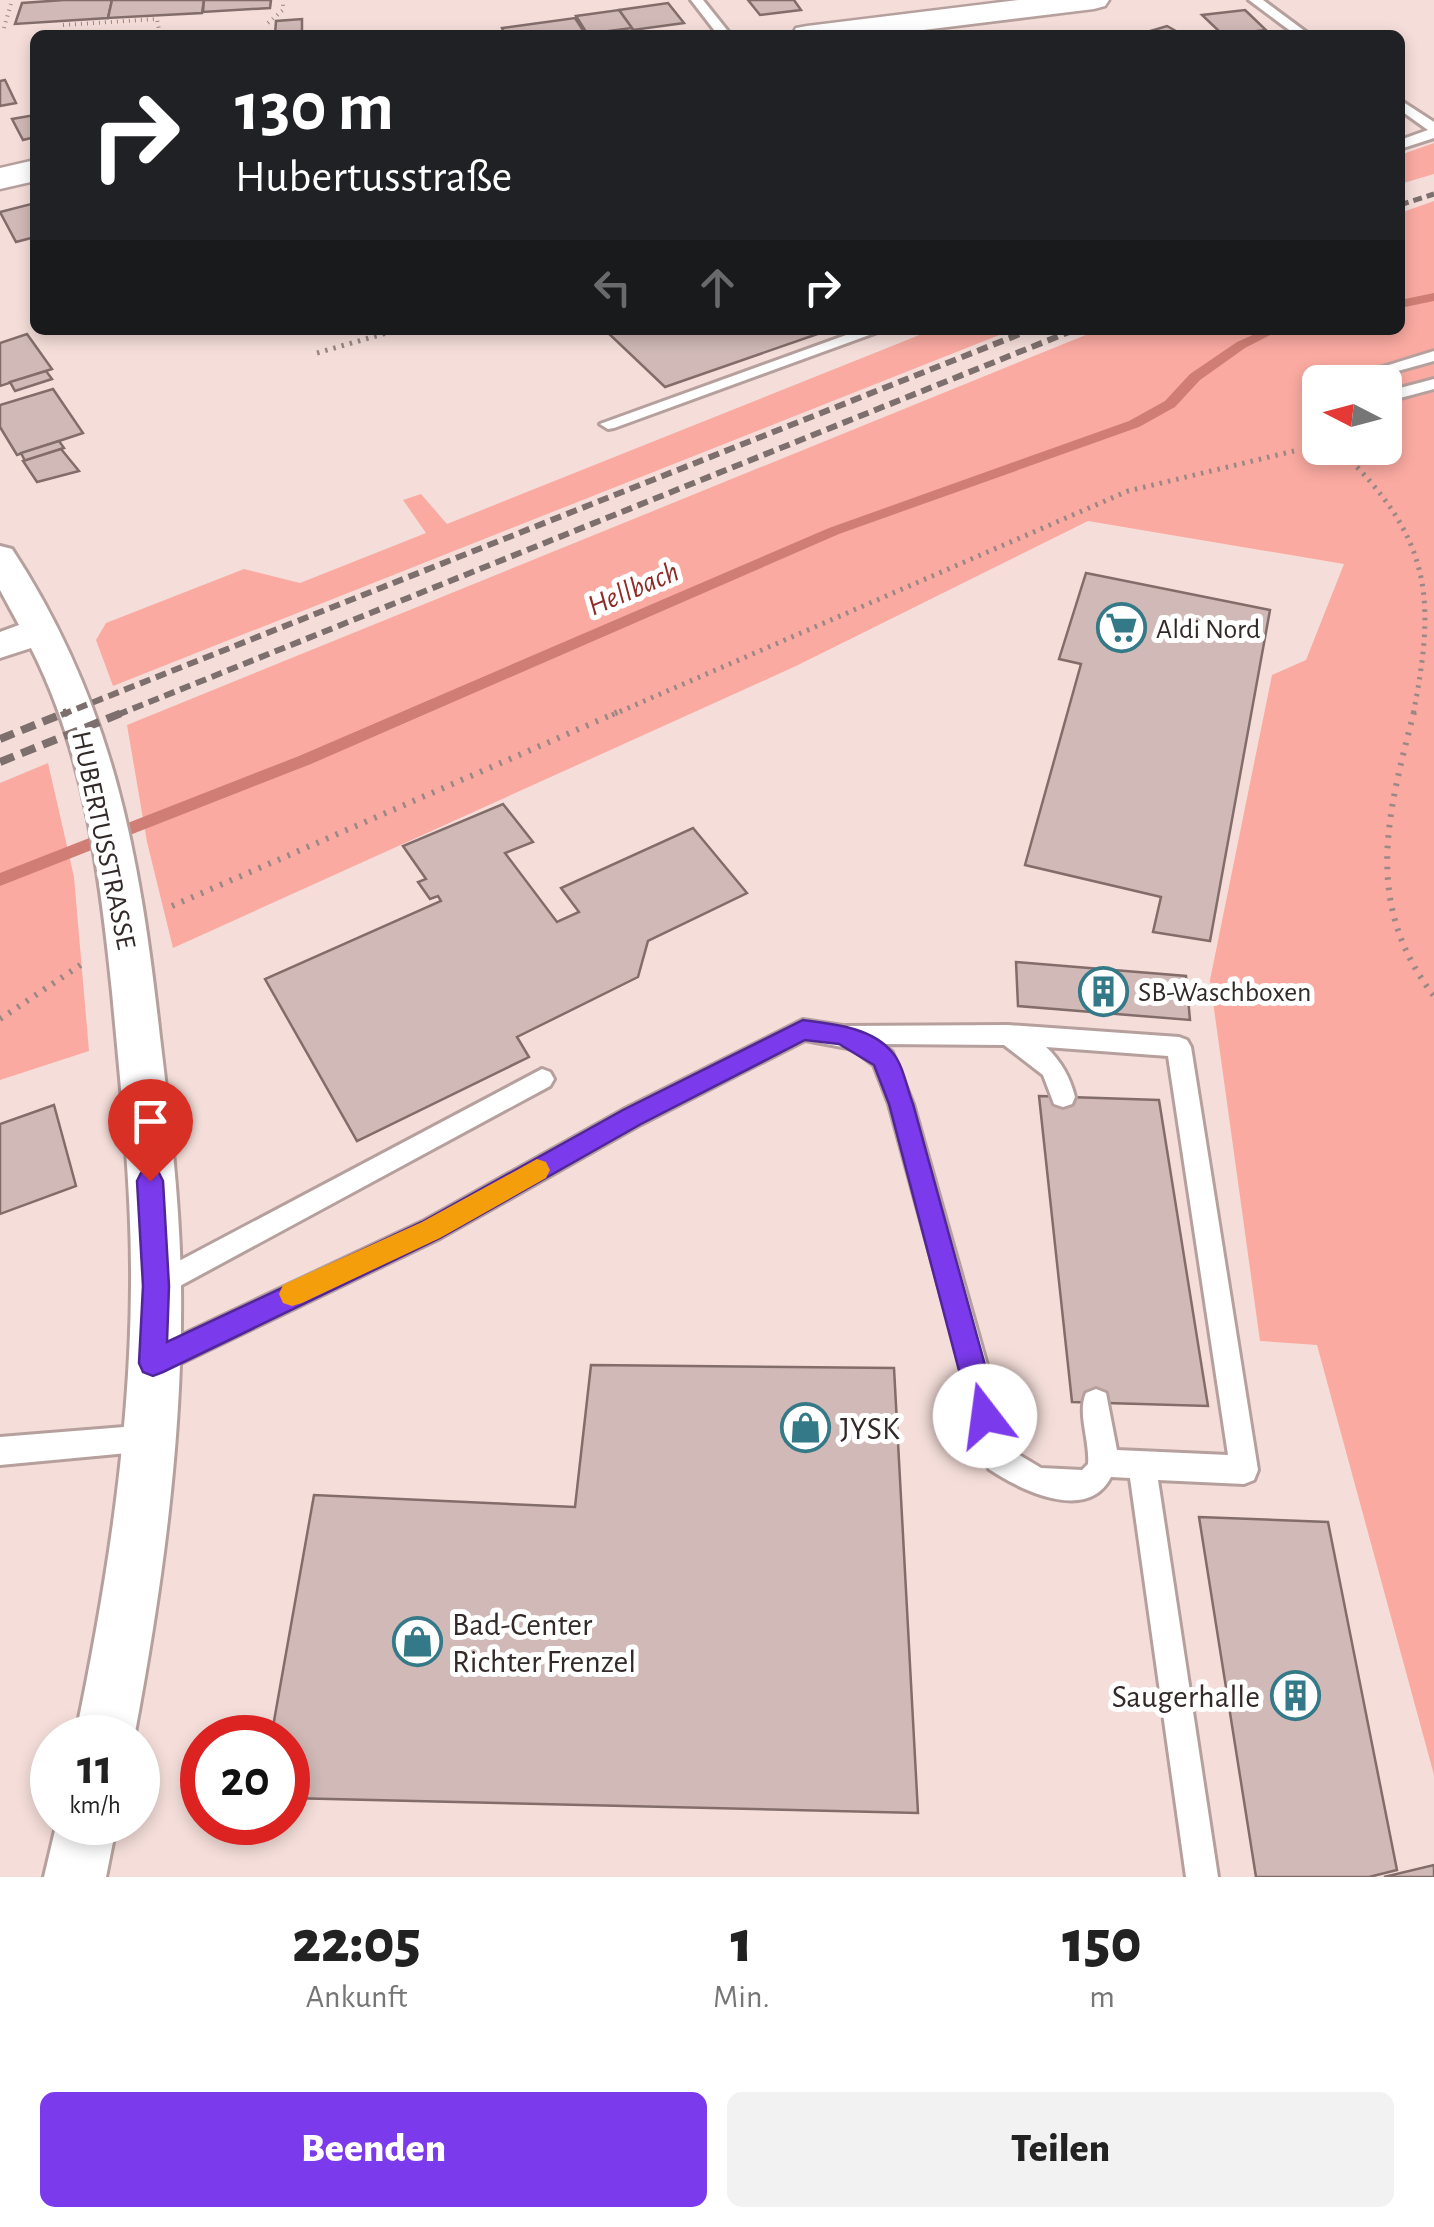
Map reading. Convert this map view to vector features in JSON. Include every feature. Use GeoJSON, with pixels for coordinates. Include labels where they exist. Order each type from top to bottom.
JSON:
{"type":"FeatureCollection","features":[{"type":"Feature","properties":{"kind":"main road"},"geometry":{"type":"LineString","coordinates":[[847,30],[1094,0]]}},
{"type":"Feature","properties":{"kind":"main road"},"geometry":{"type":"LineString","coordinates":[[0,179],[30,171]]}},
{"type":"Feature","properties":{"kind":"street","name":"HUBERTUSSTRASSE"},"geometry":{"type":"LineString","coordinates":[[0,557],[77,709],[96,776],[126,924],[146,1112],[156,1286],[149,1438],[109,1715]]}},
{"type":"Feature","properties":{"kind":"street"},"geometry":{"type":"LineString","coordinates":[[0,646],[38,631]]}},
{"type":"Feature","properties":{"kind":"street"},"geometry":{"type":"LineString","coordinates":[[75,1877],[81,1845]]}},
{"type":"Feature","properties":{"kind":"lane"},"geometry":{"type":"LineString","coordinates":[[698,0],[721,30]]}},
{"type":"Feature","properties":{"kind":"lane"},"geometry":{"type":"LineString","coordinates":[[1255,0],[1297,30]]}},
{"type":"Feature","properties":{"kind":"lane"},"geometry":{"type":"LineString","coordinates":[[1405,108],[1434,130],[1405,143]]}},
{"type":"Feature","properties":{"kind":"lane"},"geometry":{"type":"LineString","coordinates":[[608,424],[861,335]]}},
{"type":"Feature","properties":{"kind":"lane"},"geometry":{"type":"LineString","coordinates":[[1402,365],[1434,356]]}},
{"type":"Feature","properties":{"kind":"lane"},"geometry":{"type":"LineString","coordinates":[[1402,392],[1434,384]]}},
{"type":"Feature","properties":{"kind":"lane"},"geometry":{"type":"LineString","coordinates":[[153,1363],[431,1230],[632,1117],[803,1030],[840,1035],[1008,1035],[1179,1047],[1244,1470],[1103,1463]]}},
{"type":"Feature","properties":{"kind":"lane"},"geometry":{"type":"LineString","coordinates":[[840,1035],[862,1042],[884,1059],[901,1104],[999,1459],[1033,1480],[1067,1485],[1096,1477],[1103,1463],[1096,1402]]}},
{"type":"Feature","properties":{"kind":"lane"},"geometry":{"type":"LineString","coordinates":[[1008,1035],[1043,1056],[1059,1076],[1063,1097]]}},
{"type":"Feature","properties":{"kind":"lane"},"geometry":{"type":"LineString","coordinates":[[156,1286],[542,1079]]}},
{"type":"Feature","properties":{"kind":"lane"},"geometry":{"type":"LineString","coordinates":[[0,1451],[149,1438]]}},
{"type":"Feature","properties":{"kind":"lane"},"geometry":{"type":"LineString","coordinates":[[1142,1466],[1202,1877]]}},
{"type":"Feature","properties":{"kind":"path"},"geometry":{"type":"LineString","coordinates":[[4,28],[12,0]]}},
{"type":"Feature","properties":{"kind":"path"},"geometry":{"type":"LineString","coordinates":[[268,23],[283,10],[283,0]]}},
{"type":"Feature","properties":{"kind":"path"},"geometry":{"type":"LineString","coordinates":[[63,25],[158,19],[159,30]]}},
{"type":"Feature","properties":{"kind":"path"},"geometry":{"type":"LineString","coordinates":[[317,354],[380,335]]}},
{"type":"Feature","properties":{"kind":"path"},"geometry":{"type":"LineString","coordinates":[[0,1019],[126,924],[1128,492],[1302,451]]}},
{"type":"Feature","properties":{"kind":"path"},"geometry":{"type":"LineString","coordinates":[[1355,465],[1396,512],[1422,558],[1433,597],[1433,639],[1389,812],[1387,882],[1396,928],[1419,980],[1434,996]]}},
{"type":"Feature","properties":{"kind":"shaded area"},"geometry":{"type":"Polygon","coordinates":[[[1434,143],[1434,174],[1405,183],[1405,153],[1434,143]]]}},
{"type":"Feature","properties":{"kind":"shaded area"},"geometry":{"type":"Polygon","coordinates":[[[1434,201],[1434,1775],[1317,1345],[1260,1341],[1210,980],[1272,675],[1306,660],[1344,564],[1088,521],[796,666],[173,948],[147,842],[127,725],[1086,335],[1405,335],[1405,211],[1434,201]]]}},
{"type":"Feature","properties":{"kind":"shaded area"},"geometry":{"type":"Polygon","coordinates":[[[920,335],[999,335],[113,686],[96,640],[106,623],[244,569],[300,583],[426,533],[403,500],[421,494],[447,524],[920,335]]]}},
{"type":"Feature","properties":{"kind":"shaded area"},"geometry":{"type":"Polygon","coordinates":[[[48,763],[74,877],[89,1051],[0,1080],[0,783],[48,763]]]}},
{"type":"Feature","properties":{"kind":"building"},"geometry":{"type":"Polygon","coordinates":[[[112,0],[108,18],[15,24],[22,3],[112,0]]]}},
{"type":"Feature","properties":{"kind":"building"},"geometry":{"type":"Polygon","coordinates":[[[112,0],[204,0],[202,13],[108,18],[112,0]]]}},
{"type":"Feature","properties":{"kind":"building"},"geometry":{"type":"Polygon","coordinates":[[[204,0],[271,0],[270,8],[203,12],[204,0]]]}},
{"type":"Feature","properties":{"kind":"building"},"geometry":{"type":"Polygon","coordinates":[[[748,0],[794,0],[801,10],[760,15],[748,0]]]}},
{"type":"Feature","properties":{"kind":"building"},"geometry":{"type":"Polygon","coordinates":[[[668,3],[684,23],[633,30],[619,10],[668,3]]]}},
{"type":"Feature","properties":{"kind":"building"},"geometry":{"type":"Polygon","coordinates":[[[619,10],[632,28],[585,30],[576,16],[619,10]]]}},
{"type":"Feature","properties":{"kind":"building"},"geometry":{"type":"Polygon","coordinates":[[[1245,10],[1266,30],[1218,30],[1202,15],[1245,10]]]}},
{"type":"Feature","properties":{"kind":"building"},"geometry":{"type":"Polygon","coordinates":[[[575,18],[583,30],[503,30],[575,18]]]}},
{"type":"Feature","properties":{"kind":"building"},"geometry":{"type":"Polygon","coordinates":[[[302,19],[302,30],[275,30],[276,21],[302,19]]]}},
{"type":"Feature","properties":{"kind":"building"},"geometry":{"type":"Polygon","coordinates":[[[5,80],[16,103],[0,106],[0,81],[5,80]]]}},
{"type":"Feature","properties":{"kind":"building"},"geometry":{"type":"Polygon","coordinates":[[[30,116],[30,138],[23,140],[12,119],[30,116]]]}},
{"type":"Feature","properties":{"kind":"building"},"geometry":{"type":"Polygon","coordinates":[[[30,204],[30,238],[16,242],[0,212],[30,204]]]}},
{"type":"Feature","properties":{"kind":"building"},"geometry":{"type":"Polygon","coordinates":[[[27,334],[52,369],[0,386],[0,343],[27,334]]]}},
{"type":"Feature","properties":{"kind":"building"},"geometry":{"type":"Polygon","coordinates":[[[610,335],[815,335],[665,387],[610,335]]]}},
{"type":"Feature","properties":{"kind":"building"},"geometry":{"type":"Polygon","coordinates":[[[46,371],[52,379],[15,391],[10,382],[46,371]]]}},
{"type":"Feature","properties":{"kind":"building"},"geometry":{"type":"Polygon","coordinates":[[[53,389],[83,433],[17,455],[0,427],[0,405],[53,389]]]}},
{"type":"Feature","properties":{"kind":"building"},"geometry":{"type":"Polygon","coordinates":[[[59,441],[64,448],[25,461],[21,453],[59,441]]]}},
{"type":"Feature","properties":{"kind":"building"},"geometry":{"type":"Polygon","coordinates":[[[61,449],[79,471],[37,482],[23,461],[61,449]]]}},
{"type":"Feature","properties":{"kind":"building"},"geometry":{"type":"Polygon","coordinates":[[[1086,573],[1270,610],[1210,941],[1153,932],[1161,897],[1025,865],[1081,664],[1059,659],[1086,573]]]}},
{"type":"Feature","properties":{"kind":"building"},"geometry":{"type":"Polygon","coordinates":[[[503,804],[533,842],[505,853],[557,922],[579,912],[561,888],[693,828],[747,893],[648,941],[638,977],[517,1037],[529,1057],[357,1141],[265,979],[441,901],[438,896],[430,899],[418,882],[426,879],[403,846],[503,804]]]}},
{"type":"Feature","properties":{"kind":"building","name":"SB-Waschboxen"},"geometry":{"type":"Polygon","coordinates":[[[1016,962],[1186,976],[1190,1020],[1018,1006],[1016,962]]]}},
{"type":"Feature","properties":{"kind":"building"},"geometry":{"type":"Polygon","coordinates":[[[1039,1096],[1159,1100],[1208,1406],[1072,1402],[1039,1096]]]}},
{"type":"Feature","properties":{"kind":"building"},"geometry":{"type":"Polygon","coordinates":[[[54,1105],[76,1186],[0,1214],[0,1124],[54,1105]]]}},
{"type":"Feature","properties":{"kind":"building"},"geometry":{"type":"Polygon","coordinates":[[[591,1365],[894,1368],[918,1813],[310,1799],[310,1715],[275,1715],[314,1495],[575,1507],[591,1365]]]}},
{"type":"Feature","properties":{"kind":"building","name":"Saugerhalle"},"geometry":{"type":"Polygon","coordinates":[[[1199,1517],[1328,1522],[1397,1870],[1369,1877],[1256,1877],[1199,1517]]]}},
{"type":"Feature","properties":{"kind":"building"},"geometry":{"type":"Polygon","coordinates":[[[1434,1865],[1434,1877],[1384,1877],[1434,1865]]]}},
{"type":"Feature","properties":{"kind":"waterway","name":"Hellbach"},"geometry":{"type":"LineString","coordinates":[[1405,303],[1434,297]]}},
{"type":"Feature","properties":{"kind":"waterway","name":"Hellbach"},"geometry":{"type":"LineString","coordinates":[[0,880],[305,760],[834,531],[1134,424],[1170,404],[1195,377],[1241,345],[1263,335]]}},
{"type":"Feature","properties":{"kind":"railway"},"geometry":{"type":"LineString","coordinates":[[1405,203],[1434,194]]}},
{"type":"Feature","properties":{"kind":"railway"},"geometry":{"type":"LineString","coordinates":[[61,715],[1017,335]]}},
{"type":"Feature","properties":{"kind":"railway"},"geometry":{"type":"LineString","coordinates":[[117,715],[1062,335]]}},
{"type":"Feature","properties":{"kind":"railway"},"geometry":{"type":"LineString","coordinates":[[0,739],[67,712]]}},
{"type":"Feature","properties":{"kind":"railway"},"geometry":{"type":"LineString","coordinates":[[0,762],[124,712]]}},
{"type":"Feature","properties":{"kind":"slow traffic"},"geometry":{"type":"LineString","coordinates":[[292,1294],[431,1230],[537,1170]]}},
{"type":"Feature","properties":{"kind":"place","name":"Aldi Nord"},"geometry":{"type":"Point","coordinates":[1121,628]}},
{"type":"Feature","properties":{"kind":"place","name":"SB-Waschboxen"},"geometry":{"type":"Point","coordinates":[1103,991]}},
{"type":"Feature","properties":{"kind":"place","name":"JYSK"},"geometry":{"type":"Point","coordinates":[805,1428]}},
{"type":"Feature","properties":{"kind":"place","name":"Bad-Center Richter Frenzel"},"geometry":{"type":"Point","coordinates":[417,1642]}},
{"type":"Feature","properties":{"kind":"place","name":"Saugerhalle"},"geometry":{"type":"Point","coordinates":[1295,1696]}},
{"type":"Feature","properties":{"kind":"route"},"geometry":{"type":"LineString","coordinates":[[150,1181],[156,1286],[153,1363],[431,1230],[632,1117],[803,1030],[840,1035],[862,1042],[884,1059],[901,1104],[985,1416]]}}]}
